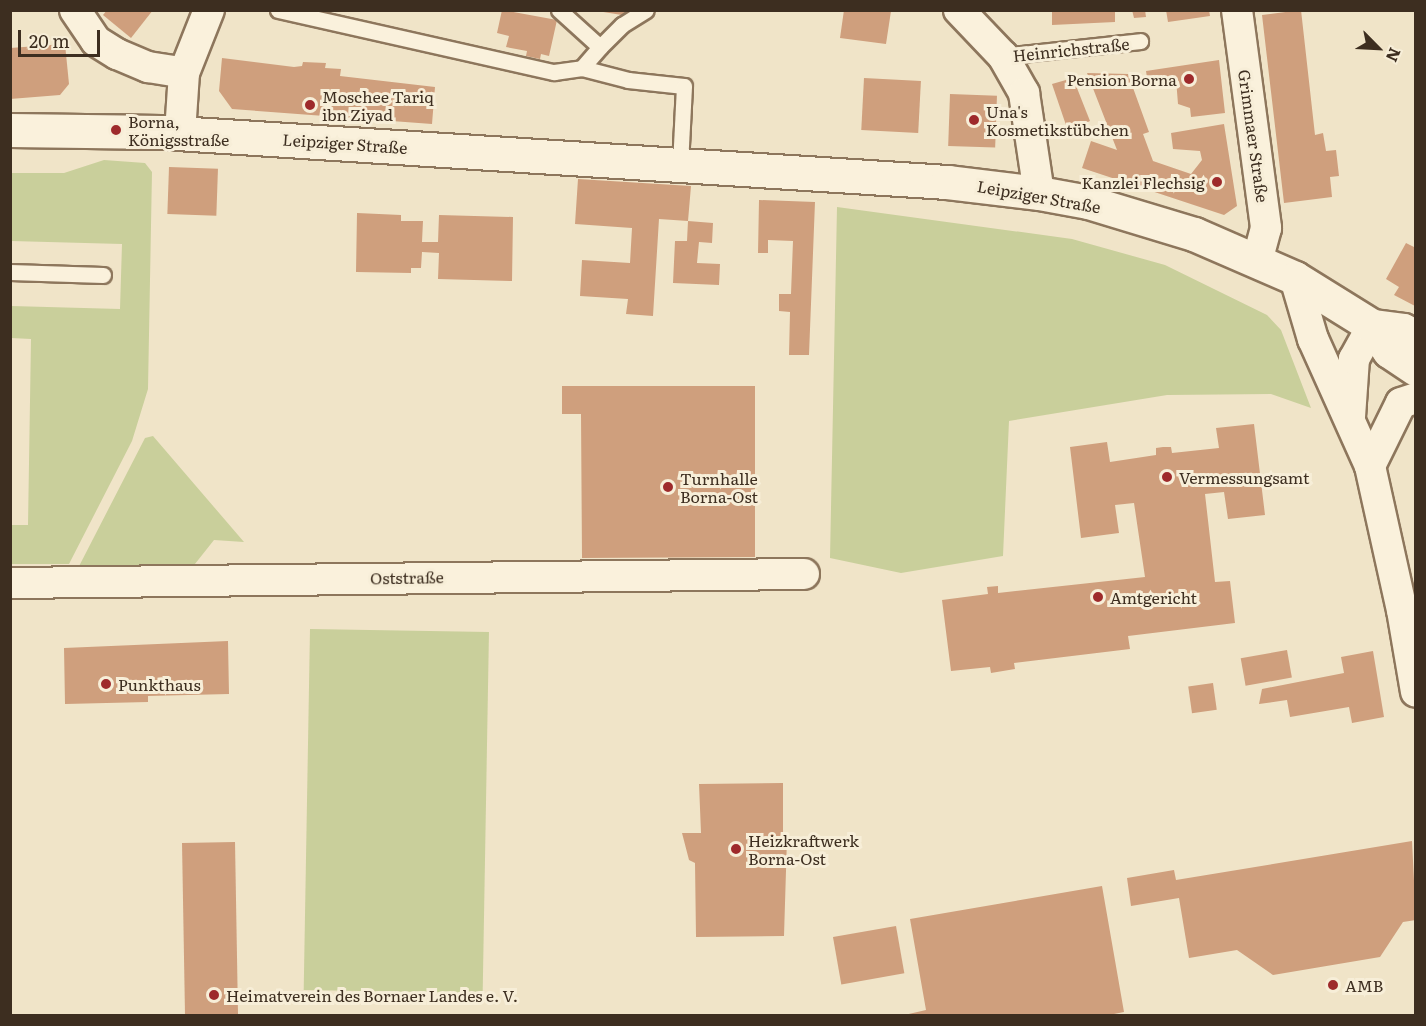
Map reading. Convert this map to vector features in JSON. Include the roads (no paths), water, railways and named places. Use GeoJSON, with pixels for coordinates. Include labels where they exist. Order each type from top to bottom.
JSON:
{"type":"FeatureCollection","features":[{"type":"Feature","properties":{"kind":"street"},"geometry":{"type":"LineString","coordinates":[[75,10],[96,41],[117,54],[148,67],[184,73]]}},
{"type":"Feature","properties":{"kind":"street"},"geometry":{"type":"LineString","coordinates":[[180,133],[184,73],[209,10]]}},
{"type":"Feature","properties":{"kind":"street","name":"Heinrichstraße"},"geometry":{"type":"LineString","coordinates":[[959,10],[1003,56],[1024,93],[1039,194]]}},
{"type":"Feature","properties":{"kind":"street","name":"Grimmaer Straße"},"geometry":{"type":"LineString","coordinates":[[1237,10],[1266,228],[1257,261]]}},
{"type":"Feature","properties":{"kind":"street","name":"Leipziger Straße"},"geometry":{"type":"LineString","coordinates":[[10,130],[180,133],[680,164],[947,182],[1039,194],[1140,217],[1257,261],[1295,278],[1372,326],[1389,351],[1416,369]]}},
{"type":"Feature","properties":{"kind":"street"},"geometry":{"type":"LineString","coordinates":[[1295,278],[1313,339],[1370,466],[1402,610],[1416,692]]}},
{"type":"Feature","properties":{"kind":"street"},"geometry":{"type":"LineString","coordinates":[[1349,420],[1354,358],[1372,326]]}},
{"type":"Feature","properties":{"kind":"street","name":"Leipziger Straße"},"geometry":{"type":"LineString","coordinates":[[1372,326],[1404,330],[1416,336]]}},
{"type":"Feature","properties":{"kind":"street"},"geometry":{"type":"LineString","coordinates":[[1370,466],[1401,403],[1416,398]]}},
{"type":"Feature","properties":{"kind":"street","name":"Oststraße"},"geometry":{"type":"LineString","coordinates":[[10,583],[804,574]]}},
{"type":"Feature","properties":{"kind":"lane"},"geometry":{"type":"LineString","coordinates":[[278,10],[554,72],[582,68],[628,80],[684,87],[680,164]]}},
{"type":"Feature","properties":{"kind":"lane"},"geometry":{"type":"LineString","coordinates":[[559,10],[600,47]]}},
{"type":"Feature","properties":{"kind":"lane"},"geometry":{"type":"LineString","coordinates":[[582,68],[622,26],[646,10]]}},
{"type":"Feature","properties":{"kind":"lane","name":"Heinrichstraße"},"geometry":{"type":"LineString","coordinates":[[1003,56],[1140,42]]}},
{"type":"Feature","properties":{"kind":"lane"},"geometry":{"type":"LineString","coordinates":[[10,272],[103,275]]}},
{"type":"Feature","properties":{"kind":"place","name":"Pension Borna"},"geometry":{"type":"Point","coordinates":[1189,79]}},
{"type":"Feature","properties":{"kind":"place","name":"Moschee Tariq ibn Ziyad"},"geometry":{"type":"Point","coordinates":[310,105]}},
{"type":"Feature","properties":{"kind":"place","name":"Una's Kosmetikstübchen"},"geometry":{"type":"Point","coordinates":[974,120]}},
{"type":"Feature","properties":{"kind":"place","name":"Borna, Königsstraße"},"geometry":{"type":"Point","coordinates":[116,130]}},
{"type":"Feature","properties":{"kind":"place","name":"Kanzlei Flechsig"},"geometry":{"type":"Point","coordinates":[1217,182]}},
{"type":"Feature","properties":{"kind":"place","name":"Vermessungsamt"},"geometry":{"type":"Point","coordinates":[1167,477]}},
{"type":"Feature","properties":{"kind":"place","name":"Turnhalle Borna-Ost"},"geometry":{"type":"Point","coordinates":[668,487]}},
{"type":"Feature","properties":{"kind":"place","name":"Amtgericht"},"geometry":{"type":"Point","coordinates":[1098,597]}},
{"type":"Feature","properties":{"kind":"place","name":"Punkthaus"},"geometry":{"type":"Point","coordinates":[106,684]}},
{"type":"Feature","properties":{"kind":"place","name":"Heizkraftwerk Borna-Ost"},"geometry":{"type":"Point","coordinates":[736,849]}},
{"type":"Feature","properties":{"kind":"place","name":"AMB"},"geometry":{"type":"Point","coordinates":[1333,985]}},
{"type":"Feature","properties":{"kind":"place","name":"Heimatverein des Bornaer Landes e. V."},"geometry":{"type":"Point","coordinates":[214,995]}}]}
